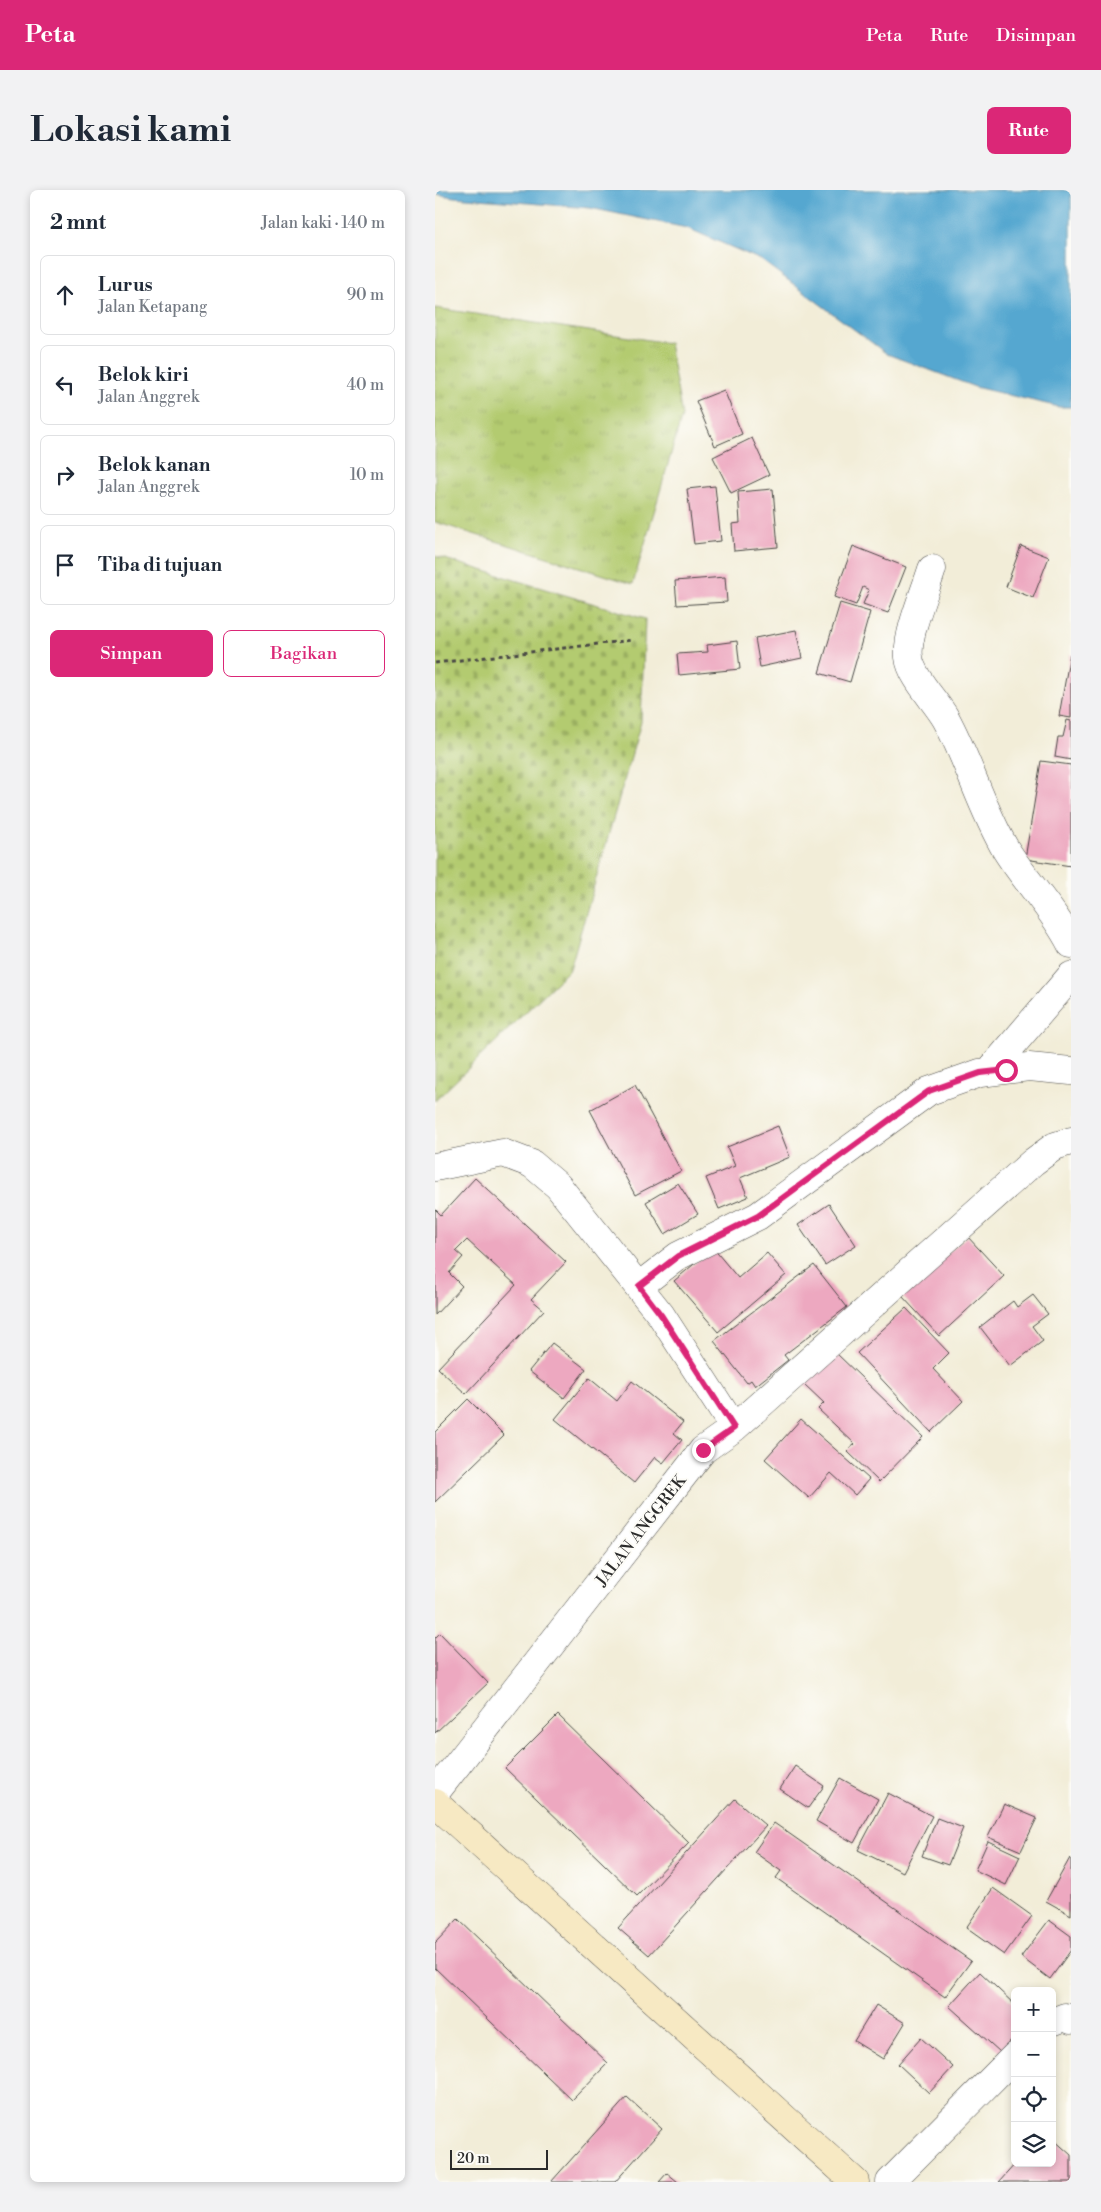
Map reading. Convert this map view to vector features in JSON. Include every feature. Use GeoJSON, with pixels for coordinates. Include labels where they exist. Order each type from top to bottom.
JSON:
{"type":"FeatureCollection","features":[{"type":"Feature","properties":{"kind":"main road"},"geometry":{"type":"LineString","coordinates":[[435,1803],[855,2182]]}},
{"type":"Feature","properties":{"kind":"street"},"geometry":{"type":"LineString","coordinates":[[933,570],[909,644],[909,659],[916,674],[938,704],[956,736],[984,809],[1007,850],[1071,944]]}},
{"type":"Feature","properties":{"kind":"street"},"geometry":{"type":"LineString","coordinates":[[997,1071],[1071,976]]}},
{"type":"Feature","properties":{"kind":"street"},"geometry":{"type":"LineString","coordinates":[[997,1071],[1071,995]]}},
{"type":"Feature","properties":{"kind":"street"},"geometry":{"type":"LineString","coordinates":[[639,1286],[678,1256],[758,1216],[929,1091],[980,1073],[1029,1067],[1071,1071]]}},
{"type":"Feature","properties":{"kind":"street","name":"JALAN ANGGREK"},"geometry":{"type":"LineString","coordinates":[[435,1794],[703,1450],[734,1428],[1033,1162],[1055,1146],[1071,1141]]}},
{"type":"Feature","properties":{"kind":"street"},"geometry":{"type":"LineString","coordinates":[[435,1167],[503,1153],[532,1164],[558,1186],[661,1315],[734,1428]]}},
{"type":"Feature","properties":{"kind":"street"},"geometry":{"type":"LineString","coordinates":[[1056,2020],[1065,2017],[1071,2020]]}},
{"type":"Feature","properties":{"kind":"street"},"geometry":{"type":"LineString","coordinates":[[890,2182],[1011,2060]]}},
{"type":"Feature","properties":{"kind":"path"},"geometry":{"type":"LineString","coordinates":[[435,663],[633,640]]}},
{"type":"Feature","properties":{"kind":"green space"},"geometry":{"type":"Polygon","coordinates":[[[435,308],[669,343],[682,416],[633,584],[435,522],[435,308]]]}},
{"type":"Feature","properties":{"kind":"green space"},"geometry":{"type":"Polygon","coordinates":[[[435,556],[645,619],[641,722],[570,969],[435,1101],[435,556]]]}},
{"type":"Feature","properties":{"kind":"water"},"geometry":{"type":"Polygon","coordinates":[[[435,190],[1071,190],[1071,407],[1059,407],[975,387],[887,354],[761,260],[687,228],[590,208],[454,197],[435,194],[435,190]]]}},
{"type":"Feature","properties":{"kind":"building"},"geometry":{"type":"Polygon","coordinates":[[[724,390],[742,434],[715,446],[696,401],[724,390]]]}},
{"type":"Feature","properties":{"kind":"building"},"geometry":{"type":"Polygon","coordinates":[[[752,438],[769,475],[731,493],[713,457],[752,438]]]}},
{"type":"Feature","properties":{"kind":"building"},"geometry":{"type":"Polygon","coordinates":[[[715,486],[721,541],[694,544],[687,489],[715,486]]]}},
{"type":"Feature","properties":{"kind":"building"},"geometry":{"type":"Polygon","coordinates":[[[773,489],[778,547],[734,551],[732,524],[740,523],[738,492],[773,489]]]}},
{"type":"Feature","properties":{"kind":"building"},"geometry":{"type":"Polygon","coordinates":[[[853,546],[906,567],[888,613],[863,604],[869,590],[863,587],[856,605],[834,597],[853,546]]]}},
{"type":"Feature","properties":{"kind":"building"},"geometry":{"type":"Polygon","coordinates":[[[1021,546],[1049,557],[1033,598],[1006,587],[1021,546]]]}},
{"type":"Feature","properties":{"kind":"building"},"geometry":{"type":"Polygon","coordinates":[[[725,577],[727,602],[677,605],[675,581],[725,577]]]}},
{"type":"Feature","properties":{"kind":"building"},"geometry":{"type":"Polygon","coordinates":[[[840,603],[870,612],[850,682],[819,673],[840,603]]]}},
{"type":"Feature","properties":{"kind":"building"},"geometry":{"type":"Polygon","coordinates":[[[796,630],[802,658],[760,667],[755,638],[796,630]]]}},
{"type":"Feature","properties":{"kind":"building"},"geometry":{"type":"Polygon","coordinates":[[[737,641],[740,669],[679,675],[677,654],[708,652],[707,645],[737,641]]]}},
{"type":"Feature","properties":{"kind":"building"},"geometry":{"type":"Polygon","coordinates":[[[1071,654],[1071,718],[1059,716],[1071,654]]]}},
{"type":"Feature","properties":{"kind":"building"},"geometry":{"type":"Polygon","coordinates":[[[1067,720],[1071,721],[1071,760],[1055,757],[1058,737],[1063,737],[1067,720]]]}},
{"type":"Feature","properties":{"kind":"building"},"geometry":{"type":"Polygon","coordinates":[[[1041,761],[1071,765],[1071,866],[1025,859],[1041,761]]]}},
{"type":"Feature","properties":{"kind":"building"},"geometry":{"type":"Polygon","coordinates":[[[635,1085],[681,1171],[635,1195],[590,1110],[635,1085]]]}},
{"type":"Feature","properties":{"kind":"building"},"geometry":{"type":"Polygon","coordinates":[[[778,1126],[790,1157],[740,1178],[748,1197],[719,1209],[706,1178],[735,1166],[727,1147],[778,1126]]]}},
{"type":"Feature","properties":{"kind":"building"},"geometry":{"type":"Polygon","coordinates":[[[475,1178],[566,1262],[531,1299],[544,1310],[466,1394],[438,1368],[516,1285],[467,1240],[456,1251],[463,1257],[449,1273],[462,1286],[435,1315],[435,1209],[441,1215],[475,1178]]]}},
{"type":"Feature","properties":{"kind":"building"},"geometry":{"type":"Polygon","coordinates":[[[678,1183],[698,1214],[665,1234],[646,1202],[678,1183]]]}},
{"type":"Feature","properties":{"kind":"building"},"geometry":{"type":"Polygon","coordinates":[[[829,1204],[856,1245],[825,1265],[798,1225],[829,1204]]]}},
{"type":"Feature","properties":{"kind":"building"},"geometry":{"type":"Polygon","coordinates":[[[967,1236],[1004,1276],[939,1336],[902,1296],[967,1236]]]}},
{"type":"Feature","properties":{"kind":"building"},"geometry":{"type":"Polygon","coordinates":[[[713,1248],[738,1278],[767,1253],[786,1275],[718,1332],[674,1281],[713,1248]]]}},
{"type":"Feature","properties":{"kind":"building"},"geometry":{"type":"Polygon","coordinates":[[[814,1265],[847,1307],[784,1355],[788,1360],[755,1386],[751,1380],[747,1383],[714,1341],[814,1265]]]}},
{"type":"Feature","properties":{"kind":"building"},"geometry":{"type":"Polygon","coordinates":[[[1033,1295],[1048,1314],[1032,1326],[1043,1341],[1010,1366],[980,1327],[1013,1301],[1017,1307],[1033,1295]]]}},
{"type":"Feature","properties":{"kind":"building"},"geometry":{"type":"Polygon","coordinates":[[[906,1308],[949,1353],[933,1369],[963,1401],[931,1432],[857,1353],[906,1308]]]}},
{"type":"Feature","properties":{"kind":"building"},"geometry":{"type":"Polygon","coordinates":[[[552,1343],[586,1369],[564,1398],[529,1371],[552,1343]]]}},
{"type":"Feature","properties":{"kind":"building"},"geometry":{"type":"Polygon","coordinates":[[[835,1352],[923,1437],[879,1482],[847,1451],[855,1444],[818,1409],[824,1403],[804,1384],[835,1352]]]}},
{"type":"Feature","properties":{"kind":"building"},"geometry":{"type":"Polygon","coordinates":[[[589,1378],[617,1401],[632,1381],[683,1422],[674,1433],[682,1440],[663,1463],[655,1457],[634,1483],[555,1419],[589,1378]]]}},
{"type":"Feature","properties":{"kind":"building"},"geometry":{"type":"Polygon","coordinates":[[[468,1399],[504,1435],[435,1502],[435,1432],[468,1399]]]}},
{"type":"Feature","properties":{"kind":"building"},"geometry":{"type":"Polygon","coordinates":[[[801,1419],[869,1479],[855,1495],[831,1473],[809,1498],[765,1459],[801,1419]]]}},
{"type":"Feature","properties":{"kind":"building"},"geometry":{"type":"Polygon","coordinates":[[[440,1633],[488,1683],[435,1733],[435,1638],[440,1633]]]}},
{"type":"Feature","properties":{"kind":"building"},"geometry":{"type":"Polygon","coordinates":[[[558,1715],[689,1843],[637,1896],[505,1768],[558,1715]]]}},
{"type":"Feature","properties":{"kind":"building"},"geometry":{"type":"Polygon","coordinates":[[[795,1766],[824,1786],[808,1808],[780,1789],[795,1766]]]}},
{"type":"Feature","properties":{"kind":"building"},"geometry":{"type":"Polygon","coordinates":[[[840,1778],[878,1799],[854,1843],[816,1821],[840,1778]]]}},
{"type":"Feature","properties":{"kind":"building"},"geometry":{"type":"Polygon","coordinates":[[[888,1793],[932,1816],[903,1872],[858,1850],[888,1793]]]}},
{"type":"Feature","properties":{"kind":"building"},"geometry":{"type":"Polygon","coordinates":[[[735,1799],[766,1826],[649,1955],[618,1928],[735,1799]]]}},
{"type":"Feature","properties":{"kind":"building"},"geometry":{"type":"Polygon","coordinates":[[[1004,1804],[1037,1818],[1021,1851],[988,1837],[1004,1804]]]}},
{"type":"Feature","properties":{"kind":"building"},"geometry":{"type":"Polygon","coordinates":[[[937,1818],[963,1828],[948,1865],[922,1856],[937,1818]]]}},
{"type":"Feature","properties":{"kind":"building"},"geometry":{"type":"Polygon","coordinates":[[[774,1823],[971,1961],[945,1997],[776,1878],[781,1871],[754,1852],[774,1823]]]}},
{"type":"Feature","properties":{"kind":"building"},"geometry":{"type":"Polygon","coordinates":[[[988,1841],[1020,1856],[1006,1885],[975,1870],[988,1841]]]}},
{"type":"Feature","properties":{"kind":"building"},"geometry":{"type":"Polygon","coordinates":[[[1071,1859],[1071,1915],[1046,1901],[1071,1859]]]}},
{"type":"Feature","properties":{"kind":"building"},"geometry":{"type":"Polygon","coordinates":[[[993,1888],[1032,1916],[1004,1955],[966,1928],[993,1888]]]}},
{"type":"Feature","properties":{"kind":"building"},"geometry":{"type":"Polygon","coordinates":[[[458,1919],[608,2063],[572,2100],[435,1968],[435,1943],[458,1919]]]}},
{"type":"Feature","properties":{"kind":"building"},"geometry":{"type":"Polygon","coordinates":[[[1049,1920],[1071,1936],[1071,1950],[1050,1979],[1021,1957],[1049,1920]]]}},
{"type":"Feature","properties":{"kind":"building"},"geometry":{"type":"Polygon","coordinates":[[[980,1972],[1011,2001],[1011,2040],[1000,2052],[949,2006],[980,1972]]]}},
{"type":"Feature","properties":{"kind":"building"},"geometry":{"type":"Polygon","coordinates":[[[876,2005],[905,2023],[883,2059],[854,2041],[876,2005]]]}},
{"type":"Feature","properties":{"kind":"building"},"geometry":{"type":"Polygon","coordinates":[[[921,2038],[953,2067],[929,2093],[898,2064],[921,2038]]]}},
{"type":"Feature","properties":{"kind":"building"},"geometry":{"type":"Polygon","coordinates":[[[627,2097],[662,2129],[615,2182],[551,2182],[627,2097]]]}},
{"type":"Feature","properties":{"kind":"building"},"geometry":{"type":"Polygon","coordinates":[[[1056,2142],[1071,2155],[1071,2182],[999,2182],[1012,2167],[1056,2167],[1056,2142]]]}},
{"type":"Feature","properties":{"kind":"building"},"geometry":{"type":"Polygon","coordinates":[[[667,2173],[678,2182],[659,2182],[667,2173]]]}},
{"type":"Feature","properties":{"kind":"route"},"geometry":{"type":"LineString","coordinates":[[703,1450],[734,1428],[661,1315],[639,1286],[678,1256],[758,1216],[795,1187],[893,1119],[929,1091],[980,1073],[1006,1070]]}}]}
